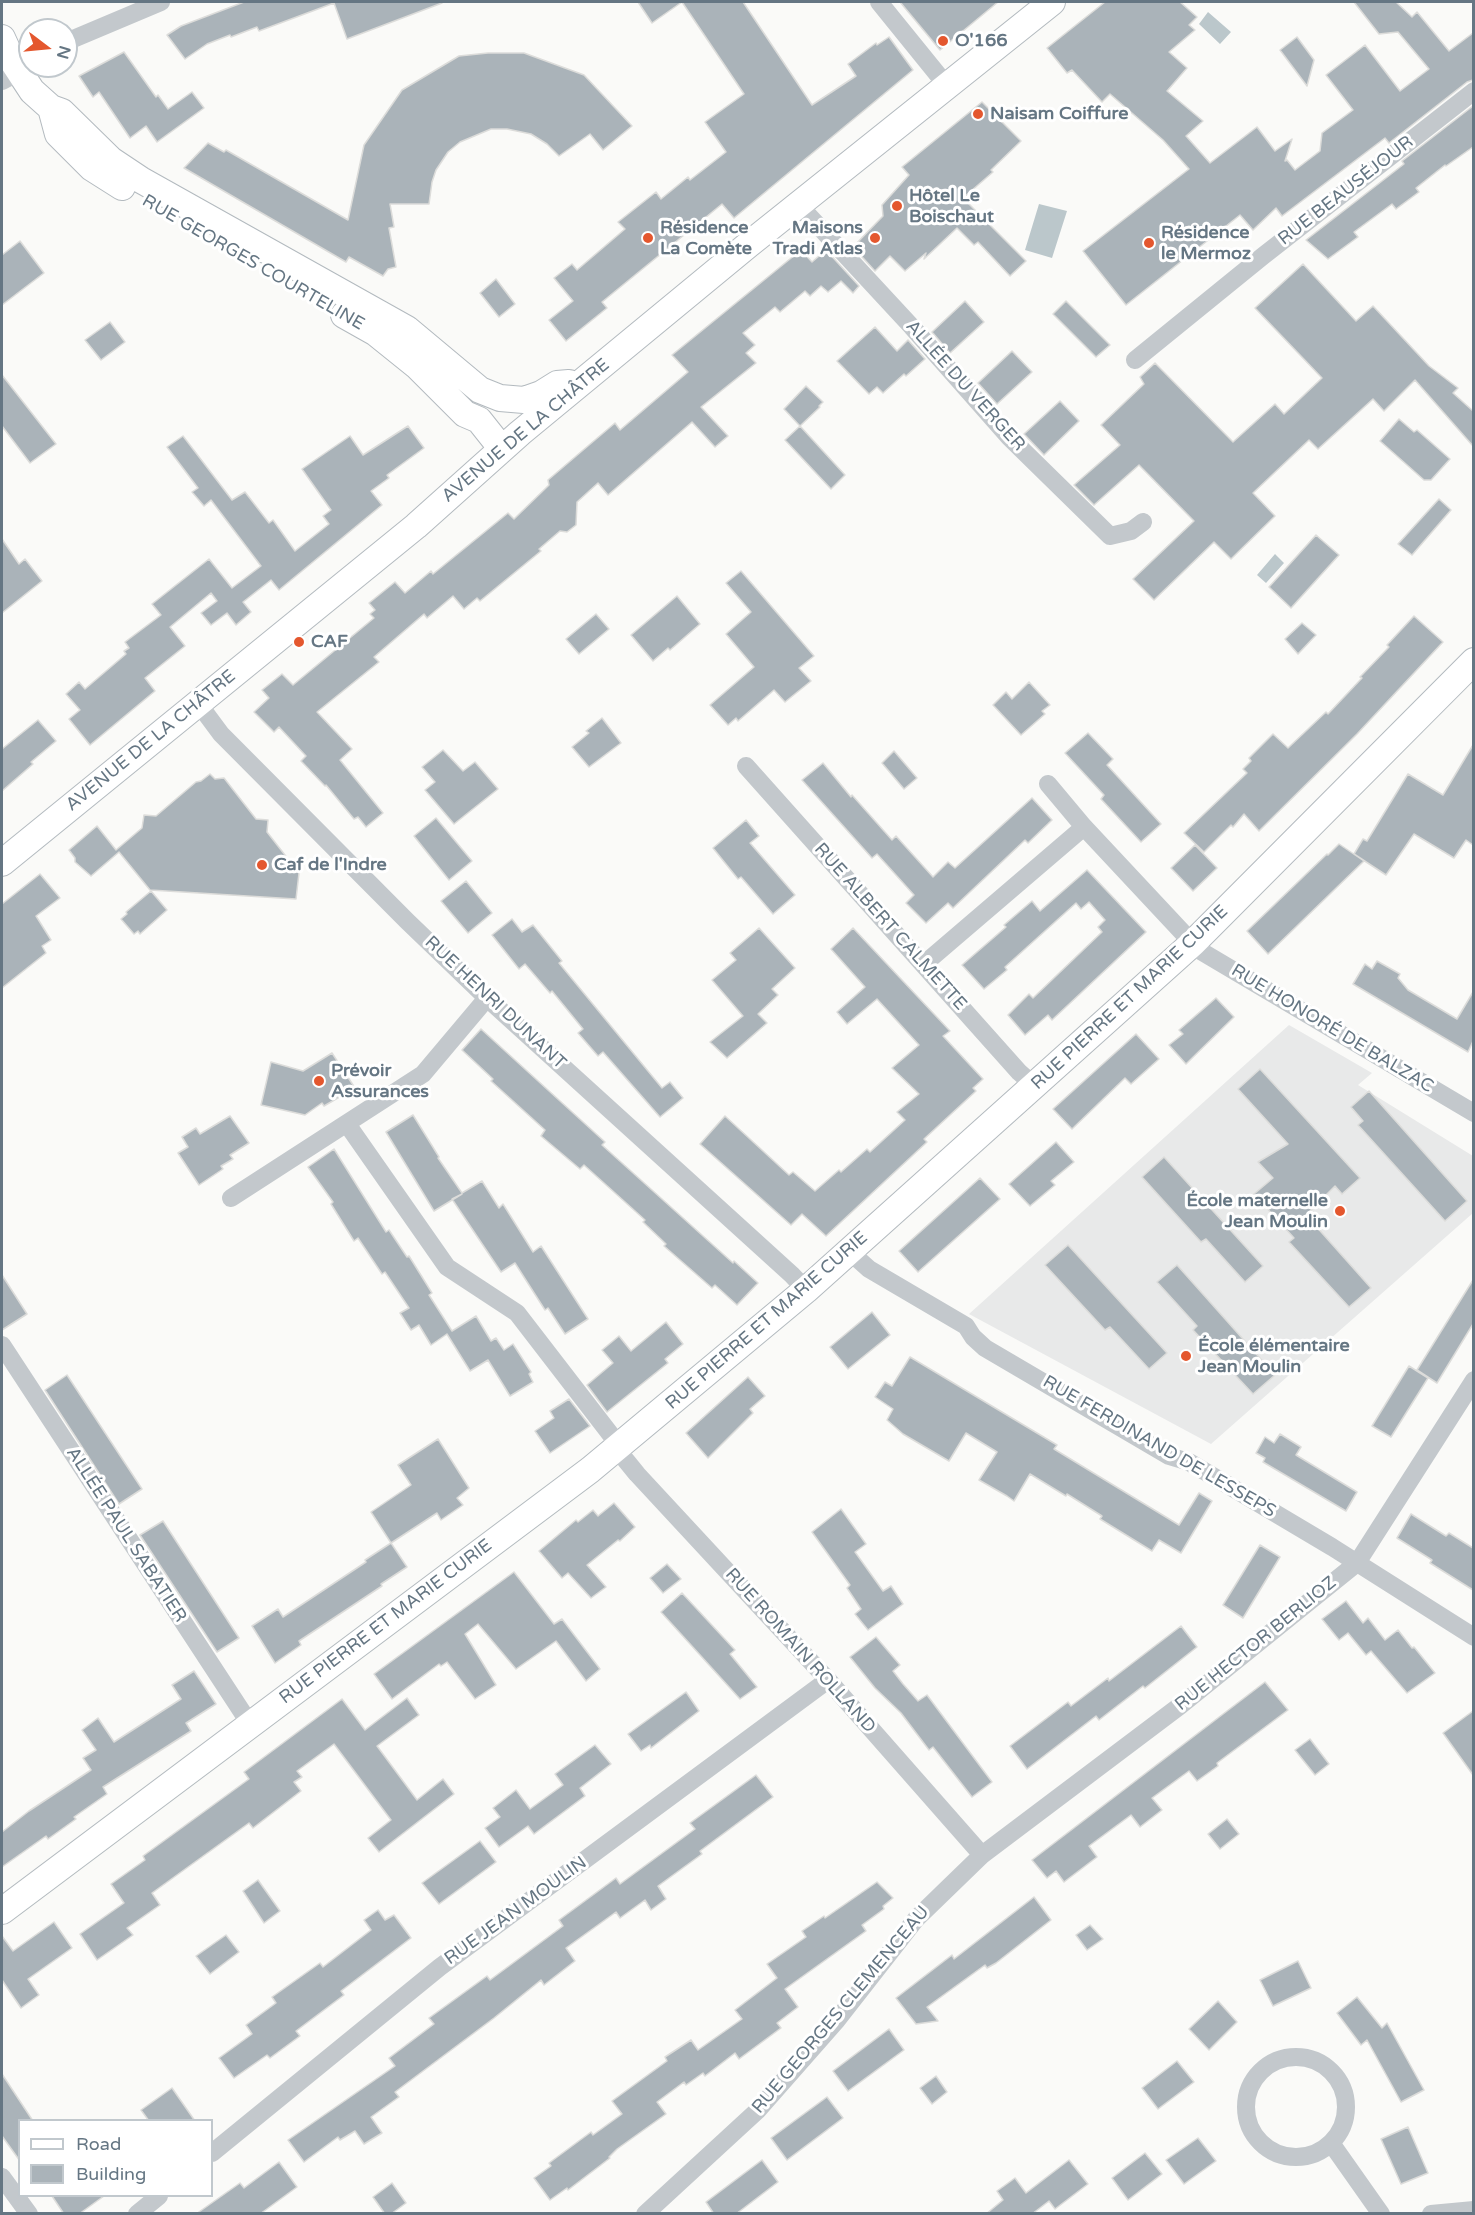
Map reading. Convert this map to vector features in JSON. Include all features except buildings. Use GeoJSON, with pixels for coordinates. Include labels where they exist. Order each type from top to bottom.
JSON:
{"type":"FeatureCollection","features":[{"type":"Feature","properties":{"kind":"street"},"geometry":{"type":"LineString","coordinates":[[78,37],[161,2]]}},
{"type":"Feature","properties":{"kind":"street"},"geometry":{"type":"LineString","coordinates":[[879,2],[947,86]]}},
{"type":"Feature","properties":{"kind":"street","name":"AVENUE DE LA CHÂTRE"},"geometry":{"type":"LineString","coordinates":[[2,863],[416,526],[470,476],[582,382],[1052,2]]}},
{"type":"Feature","properties":{"kind":"street","name":"RUE GEORGES COURTELINE"},"geometry":{"type":"LineString","coordinates":[[10,58],[32,91],[51,108],[62,112],[111,160],[141,180],[407,329],[471,384],[500,398],[524,400],[541,394],[557,384],[582,382]]}},
{"type":"Feature","properties":{"kind":"street","name":"RUE BEAUSÉJOUR"},"geometry":{"type":"LineString","coordinates":[[1135,360],[1473,91]]}},
{"type":"Feature","properties":{"kind":"street","name":"RUE GEORGES COURTELINE"},"geometry":{"type":"LineString","coordinates":[[51,108],[58,134],[92,168],[376,333],[417,366],[472,417],[502,449]]}},
{"type":"Feature","properties":{"kind":"street","name":"ALLÉE DU VERGER"},"geometry":{"type":"LineString","coordinates":[[799,205],[1009,437],[1110,537],[1131,531],[1143,522]]}},
{"type":"Feature","properties":{"kind":"street","name":"RUE GEORGES COURTELINE"},"geometry":{"type":"LineString","coordinates":[[470,476],[475,447],[471,429],[472,417],[482,408],[471,384]]}},
{"type":"Feature","properties":{"kind":"street","name":"RUE PIERRE ET MARIE CURIE"},"geometry":{"type":"LineString","coordinates":[[2,1911],[618,1448],[806,1290],[1193,943],[1473,661]]}},
{"type":"Feature","properties":{"kind":"street","name":"RUE HENRI DUNANT"},"geometry":{"type":"LineString","coordinates":[[198,703],[221,734],[487,998],[806,1290]]}},
{"type":"Feature","properties":{"kind":"street","name":"RUE ALBERT CALMETTE"},"geometry":{"type":"LineString","coordinates":[[746,766],[1019,1072],[1035,1086]]}},
{"type":"Feature","properties":{"kind":"street","name":"RUE HONORÉ DE BALZAC"},"geometry":{"type":"LineString","coordinates":[[1048,784],[1084,827],[1199,950],[1473,1113]]}},
{"type":"Feature","properties":{"kind":"street"},"geometry":{"type":"LineString","coordinates":[[924,964],[1084,827]]}},
{"type":"Feature","properties":{"kind":"street"},"geometry":{"type":"LineString","coordinates":[[231,1198],[423,1074],[487,998]]}},
{"type":"Feature","properties":{"kind":"street","name":"RUE ROMAIN ROLLAND"},"geometry":{"type":"LineString","coordinates":[[347,1124],[447,1267],[517,1313],[611,1435],[624,1458],[637,1474],[828,1680],[982,1855]]}},
{"type":"Feature","properties":{"kind":"street","name":"RUE FERDINAND DE LESSEPS"},"geometry":{"type":"LineString","coordinates":[[850,1252],[869,1269],[966,1326],[972,1337],[985,1348],[1169,1456],[1189,1462],[1358,1563],[1473,1637]]}},
{"type":"Feature","properties":{"kind":"street","name":"ALLÉE PAUL SABATIER"},"geometry":{"type":"LineString","coordinates":[[2,1345],[250,1724]]}},
{"type":"Feature","properties":{"kind":"street","name":"RUE HECTOR BERLIOZ"},"geometry":{"type":"LineString","coordinates":[[982,1855],[1181,1705],[1358,1563],[1473,1380]]}},
{"type":"Feature","properties":{"kind":"street","name":"RUE JEAN MOULIN"},"geometry":{"type":"LineString","coordinates":[[213,2151],[440,1967],[828,1680]]}},
{"type":"Feature","properties":{"kind":"street","name":"RUE GEORGES CLEMENCEAU"},"geometry":{"type":"LineString","coordinates":[[645,2214],[757,2111],[837,2020],[916,1919],[982,1855]]}},
{"type":"Feature","properties":{"kind":"street"},"geometry":{"type":"LineString","coordinates":[[1298,2057],[1317,2062],[1333,2073],[1341,2085],[1346,2100],[1346,2115],[1342,2128],[1331,2143],[1318,2153],[1286,2157],[1270,2150],[1258,2140],[1251,2129],[1246,2113],[1247,2097],[1254,2080],[1266,2067],[1281,2060],[1298,2057]]}},
{"type":"Feature","properties":{"kind":"street"},"geometry":{"type":"LineString","coordinates":[[1331,2143],[1381,2214]]}},
{"type":"Feature","properties":{"kind":"street"},"geometry":{"type":"LineString","coordinates":[[2,2176],[29,2214]]}},
{"type":"Feature","properties":{"kind":"street"},"geometry":{"type":"LineString","coordinates":[[137,2214],[158,2197]]}},
{"type":"Feature","properties":{"kind":"street"},"geometry":{"type":"LineString","coordinates":[[1431,2214],[1473,2210]]}},
{"type":"Feature","properties":{"kind":"shaded area"},"geometry":{"type":"Polygon","coordinates":[[[1208,12],[1231,32],[1220,44],[1199,24],[1208,12]]]}},
{"type":"Feature","properties":{"kind":"shaded area"},"geometry":{"type":"Polygon","coordinates":[[[1039,204],[1067,211],[1052,258],[1025,250],[1039,204]]]}},
{"type":"Feature","properties":{"kind":"shaded area"},"geometry":{"type":"Polygon","coordinates":[[[1275,554],[1284,563],[1266,583],[1257,575],[1275,554]]]}},
{"type":"Feature","properties":{"kind":"shaded area"},"geometry":{"type":"Polygon","coordinates":[[[1289,1025],[1372,1073],[1358,1085],[1473,1156],[1473,1213],[1211,1444],[969,1314],[1289,1025]]]}},
{"type":"Feature","properties":{"kind":"place","name":"O'166"},"geometry":{"type":"Point","coordinates":[943,41]}},
{"type":"Feature","properties":{"kind":"place","name":"Naisam Coiffure"},"geometry":{"type":"Point","coordinates":[978,114]}},
{"type":"Feature","properties":{"kind":"place","name":"Hôtel Le Boischaut"},"geometry":{"type":"Point","coordinates":[897,206]}},
{"type":"Feature","properties":{"kind":"place","name":"Résidence La Comète"},"geometry":{"type":"Point","coordinates":[648,238]}},
{"type":"Feature","properties":{"kind":"place","name":"Maisons Tradi Atlas"},"geometry":{"type":"Point","coordinates":[875,238]}},
{"type":"Feature","properties":{"kind":"place","name":"Résidence le Mermoz"},"geometry":{"type":"Point","coordinates":[1149,243]}},
{"type":"Feature","properties":{"kind":"place","name":"CAF"},"geometry":{"type":"Point","coordinates":[299,642]}},
{"type":"Feature","properties":{"kind":"place","name":"Caf de l'Indre"},"geometry":{"type":"Point","coordinates":[262,865]}},
{"type":"Feature","properties":{"kind":"place","name":"Prévoir Assurances"},"geometry":{"type":"Point","coordinates":[319,1081]}},
{"type":"Feature","properties":{"kind":"place","name":"École maternelle Jean Moulin"},"geometry":{"type":"Point","coordinates":[1340,1211]}},
{"type":"Feature","properties":{"kind":"place","name":"École élémentaire Jean Moulin"},"geometry":{"type":"Point","coordinates":[1186,1356]}}]}
